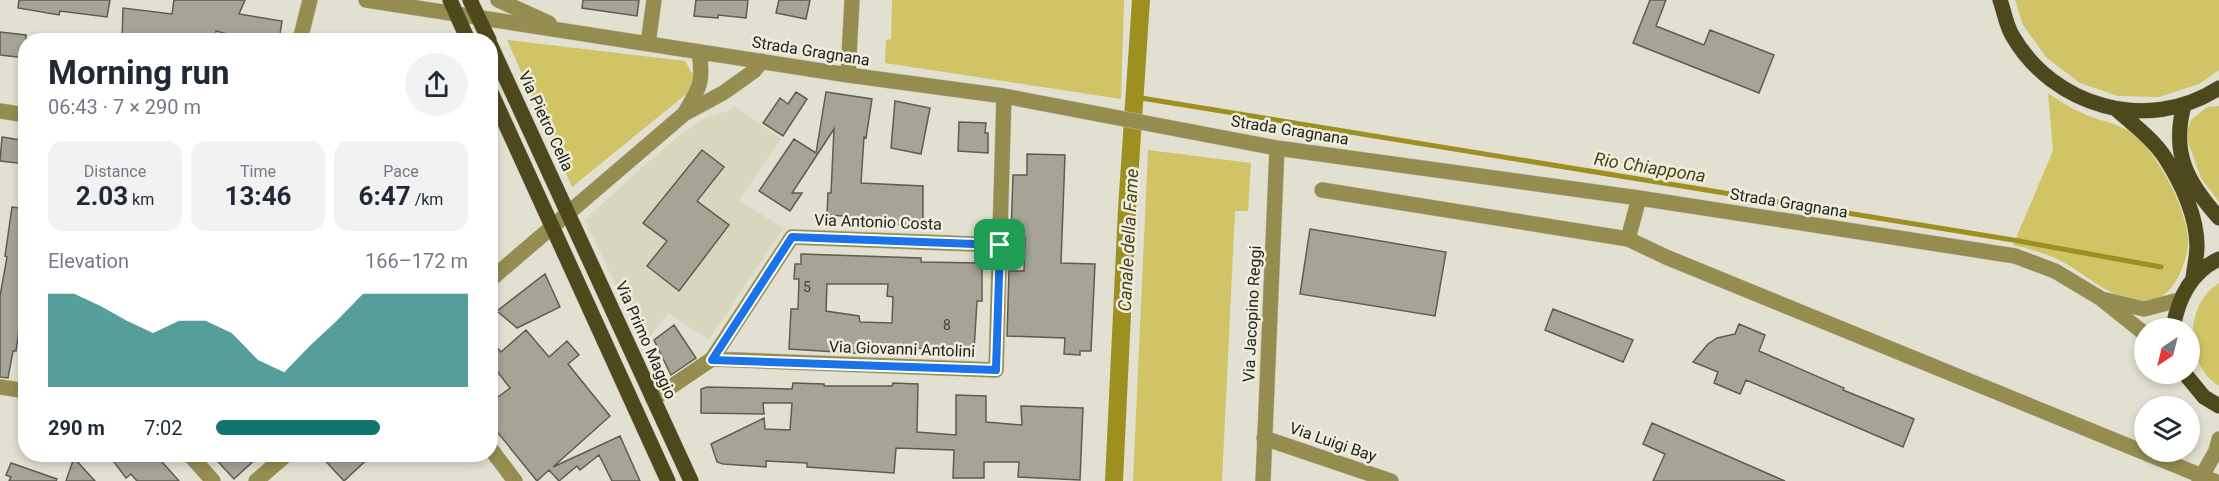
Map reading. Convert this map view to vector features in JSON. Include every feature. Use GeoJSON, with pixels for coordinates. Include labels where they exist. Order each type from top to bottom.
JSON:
{"type":"FeatureCollection","features":[{"type":"Feature","properties":{"kind":"main road","name":"Via Pietro Cella"},"geometry":{"type":"LineString","coordinates":[[467,33],[463,12],[470,0]]}},
{"type":"Feature","properties":{"kind":"main road"},"geometry":{"type":"LineString","coordinates":[[2000,0],[2012,34],[2038,70],[2074,96],[2117,110],[2151,111],[2184,105],[2218,89]]}},
{"type":"Feature","properties":{"kind":"main road","name":"Via Pietro Cella"},"geometry":{"type":"LineString","coordinates":[[463,12],[482,33]]}},
{"type":"Feature","properties":{"kind":"main road","name":"Via Pietro Cella"},"geometry":{"type":"LineString","coordinates":[[498,62],[561,220]]}},
{"type":"Feature","properties":{"kind":"main road"},"geometry":{"type":"LineString","coordinates":[[498,105],[561,220],[668,481]]}},
{"type":"Feature","properties":{"kind":"main road"},"geometry":{"type":"LineString","coordinates":[[2184,105],[2178,126],[2178,140],[2185,169],[2202,197],[2219,218]]}},
{"type":"Feature","properties":{"kind":"main road"},"geometry":{"type":"LineString","coordinates":[[2117,110],[2152,142],[2166,159],[2183,191],[2196,230],[2197,248],[2193,279]]}},
{"type":"Feature","properties":{"kind":"main road","name":"Via Primo Maggio"},"geometry":{"type":"LineString","coordinates":[[561,220],[653,399],[691,481]]}},
{"type":"Feature","properties":{"kind":"main road"},"geometry":{"type":"LineString","coordinates":[[2176,318],[2180,300],[2193,279],[2210,263],[2219,259]]}},
{"type":"Feature","properties":{"kind":"main road"},"geometry":{"type":"LineString","coordinates":[[2193,384],[2204,397],[2219,406]]}},
{"type":"Feature","properties":{"kind":"street"},"geometry":{"type":"LineString","coordinates":[[302,33],[310,0]]}},
{"type":"Feature","properties":{"kind":"street","name":"Strada Gragnana"},"geometry":{"type":"LineString","coordinates":[[366,0],[463,12],[574,33],[848,75],[1004,96],[1277,148],[1639,198],[2015,256],[2055,271],[2100,298],[2134,325]]}},
{"type":"Feature","properties":{"kind":"street"},"geometry":{"type":"LineString","coordinates":[[498,0],[574,33]]}},
{"type":"Feature","properties":{"kind":"street"},"geometry":{"type":"LineString","coordinates":[[648,44],[654,0]]}},
{"type":"Feature","properties":{"kind":"street"},"geometry":{"type":"LineString","coordinates":[[848,75],[852,0]]}},
{"type":"Feature","properties":{"kind":"street"},"geometry":{"type":"LineString","coordinates":[[684,114],[700,88],[699,52]]}},
{"type":"Feature","properties":{"kind":"street"},"geometry":{"type":"LineString","coordinates":[[498,273],[684,114],[723,93],[754,71],[762,61]]}},
{"type":"Feature","properties":{"kind":"street","name":"Via Giovanni Antolini"},"geometry":{"type":"LineString","coordinates":[[712,360],[996,370],[1004,96]]}},
{"type":"Feature","properties":{"kind":"street"},"geometry":{"type":"LineString","coordinates":[[0,111],[18,114]]}},
{"type":"Feature","properties":{"kind":"street","name":"Via Jacopino Reggi"},"geometry":{"type":"LineString","coordinates":[[1263,481],[1277,148]]}},
{"type":"Feature","properties":{"kind":"street"},"geometry":{"type":"LineString","coordinates":[[1322,190],[1628,239],[1666,257],[2205,480],[2219,440]]}},
{"type":"Feature","properties":{"kind":"street"},"geometry":{"type":"LineString","coordinates":[[1628,239],[1639,198]]}},
{"type":"Feature","properties":{"kind":"street","name":"Via Antonio Costa"},"geometry":{"type":"LineString","coordinates":[[712,360],[792,237],[1000,245]]}},
{"type":"Feature","properties":{"kind":"street","name":"Strada Gragnana"},"geometry":{"type":"LineString","coordinates":[[2100,298],[2144,309],[2180,300]]}},
{"type":"Feature","properties":{"kind":"street"},"geometry":{"type":"LineString","coordinates":[[653,399],[712,360]]}},
{"type":"Feature","properties":{"kind":"street"},"geometry":{"type":"LineString","coordinates":[[0,387],[18,390]]}},
{"type":"Feature","properties":{"kind":"street","name":"Via Luigi Bay"},"geometry":{"type":"LineString","coordinates":[[1264,438],[1390,481]]}},
{"type":"Feature","properties":{"kind":"street"},"geometry":{"type":"LineString","coordinates":[[498,459],[514,481]]}},
{"type":"Feature","properties":{"kind":"street"},"geometry":{"type":"LineString","coordinates":[[196,462],[213,481]]}},
{"type":"Feature","properties":{"kind":"street"},"geometry":{"type":"LineString","coordinates":[[256,481],[278,462]]}},
{"type":"Feature","properties":{"kind":"shaded area"},"geometry":{"type":"Polygon","coordinates":[[[892,0],[1124,0],[1121,99],[885,63],[886,40],[891,39],[892,0]]]}},
{"type":"Feature","properties":{"kind":"shaded area"},"geometry":{"type":"Polygon","coordinates":[[[2015,0],[2219,0],[2219,70],[2199,84],[2159,97],[2118,96],[2080,83],[2047,58],[2023,25],[2015,0]]]}},
{"type":"Feature","properties":{"kind":"shaded area"},"geometry":{"type":"Polygon","coordinates":[[[507,40],[685,61],[693,75],[690,91],[572,187],[507,40]]]}},
{"type":"Feature","properties":{"kind":"shaded area"},"geometry":{"type":"Polygon","coordinates":[[[2048,93],[2078,111],[2131,132],[2149,150],[2165,174],[2183,214],[2188,239],[2186,256],[2180,272],[2172,286],[2161,297],[2146,302],[2129,300],[2109,291],[2055,258],[2013,245],[2053,151],[2048,93]]]}},
{"type":"Feature","properties":{"kind":"shaded area"},"geometry":{"type":"Polygon","coordinates":[[[735,106],[781,139],[739,200],[783,228],[709,340],[668,313],[644,345],[585,220],[681,134],[705,118],[733,109],[735,106]]]}},
{"type":"Feature","properties":{"kind":"shaded area"},"geometry":{"type":"Polygon","coordinates":[[[2219,106],[2219,202],[2201,178],[2186,136],[2191,120],[2207,107],[2219,106]]]}},
{"type":"Feature","properties":{"kind":"shaded area"},"geometry":{"type":"Polygon","coordinates":[[[1148,150],[1251,163],[1248,211],[1235,211],[1222,481],[1133,481],[1148,150]]]}},
{"type":"Feature","properties":{"kind":"shaded area"},"geometry":{"type":"Polygon","coordinates":[[[2219,283],[2219,386],[2200,365],[2200,318],[2194,318],[2199,305],[2219,283]]]}},
{"type":"Feature","properties":{"kind":"building"},"geometry":{"type":"Polygon","coordinates":[[[19,0],[110,0],[107,17],[60,11],[59,15],[18,8],[19,0]]]}},
{"type":"Feature","properties":{"kind":"building"},"geometry":{"type":"Polygon","coordinates":[[[174,0],[245,0],[239,14],[282,21],[280,33],[216,31],[216,33],[122,33],[123,8],[172,14],[174,0]]]}},
{"type":"Feature","properties":{"kind":"building"},"geometry":{"type":"Polygon","coordinates":[[[583,0],[639,0],[637,16],[582,8],[583,0]]]}},
{"type":"Feature","properties":{"kind":"building"},"geometry":{"type":"Polygon","coordinates":[[[696,0],[748,0],[746,18],[718,15],[718,18],[694,16],[696,0]]]}},
{"type":"Feature","properties":{"kind":"building"},"geometry":{"type":"Polygon","coordinates":[[[779,0],[810,0],[806,19],[776,13],[779,0]]]}},
{"type":"Feature","properties":{"kind":"building"},"geometry":{"type":"Polygon","coordinates":[[[1650,0],[1666,0],[1656,26],[1704,45],[1710,30],[1774,55],[1759,93],[1633,43],[1650,0]]]}},
{"type":"Feature","properties":{"kind":"building"},"geometry":{"type":"Polygon","coordinates":[[[0,32],[18,34],[18,57],[0,55],[0,32]]]}},
{"type":"Feature","properties":{"kind":"building"},"geometry":{"type":"Polygon","coordinates":[[[796,92],[807,99],[783,136],[763,123],[780,98],[788,104],[796,92]]]}},
{"type":"Feature","properties":{"kind":"building"},"geometry":{"type":"Polygon","coordinates":[[[826,92],[872,99],[866,138],[864,137],[861,183],[923,186],[923,225],[879,224],[880,218],[827,215],[828,193],[831,193],[834,129],[792,193],[802,193],[790,211],[759,191],[794,139],[816,153],[826,92]]]}},
{"type":"Feature","properties":{"kind":"building"},"geometry":{"type":"Polygon","coordinates":[[[895,101],[930,108],[921,154],[891,148],[895,101]]]}},
{"type":"Feature","properties":{"kind":"building"},"geometry":{"type":"Polygon","coordinates":[[[959,122],[986,123],[988,153],[958,151],[959,122]]]}},
{"type":"Feature","properties":{"kind":"building"},"geometry":{"type":"Polygon","coordinates":[[[2,137],[18,140],[18,163],[0,161],[2,137]]]}},
{"type":"Feature","properties":{"kind":"building"},"geometry":{"type":"Polygon","coordinates":[[[702,150],[724,167],[697,201],[729,225],[679,291],[647,266],[667,241],[643,223],[702,150]]]}},
{"type":"Feature","properties":{"kind":"building"},"geometry":{"type":"Polygon","coordinates":[[[1027,154],[1065,155],[1061,263],[1095,264],[1091,351],[1080,351],[1080,355],[1064,354],[1065,338],[1007,336],[1009,271],[1024,271],[1025,238],[1011,237],[1013,175],[1027,175],[1027,154]]]}},
{"type":"Feature","properties":{"kind":"building"},"geometry":{"type":"Polygon","coordinates":[[[12,207],[18,208],[18,337],[8,378],[0,377],[0,296],[7,257],[5,256],[12,207]]]}},
{"type":"Feature","properties":{"kind":"building"},"geometry":{"type":"Polygon","coordinates":[[[1310,229],[1446,252],[1435,316],[1300,294],[1310,229]]]}},
{"type":"Feature","properties":{"kind":"building"},"geometry":{"type":"Polygon","coordinates":[[[801,254],[921,258],[921,262],[982,263],[982,301],[977,301],[974,351],[870,346],[869,354],[789,349],[791,309],[798,309],[799,279],[794,279],[795,264],[801,264],[801,254]],[[827,284],[826,311],[859,316],[860,322],[892,323],[893,297],[887,296],[888,284],[827,284]]]}},
{"type":"Feature","properties":{"kind":"building"},"geometry":{"type":"Polygon","coordinates":[[[545,274],[560,307],[517,328],[498,310],[545,274]]]}},
{"type":"Feature","properties":{"kind":"building"},"geometry":{"type":"Polygon","coordinates":[[[1553,309],[1633,340],[1623,362],[1545,330],[1553,309]]]}},
{"type":"Feature","properties":{"kind":"building"},"geometry":{"type":"Polygon","coordinates":[[[1739,324],[1765,335],[1759,351],[1844,388],[1843,390],[1914,419],[1903,447],[1746,380],[1740,394],[1714,383],[1718,372],[1693,362],[1708,344],[1717,338],[1735,334],[1739,324]]]}},
{"type":"Feature","properties":{"kind":"building"},"geometry":{"type":"Polygon","coordinates":[[[674,325],[696,358],[671,375],[654,340],[674,325]]]}},
{"type":"Feature","properties":{"kind":"building"},"geometry":{"type":"Polygon","coordinates":[[[526,330],[549,357],[567,341],[579,355],[568,364],[610,416],[553,467],[620,436],[640,481],[612,481],[599,455],[580,470],[577,466],[559,481],[549,470],[537,481],[498,433],[498,397],[510,388],[498,372],[498,349],[501,352],[526,330]]]}},
{"type":"Feature","properties":{"kind":"building"},"geometry":{"type":"Polygon","coordinates":[[[793,383],[824,384],[824,386],[918,384],[917,432],[956,435],[956,395],[986,396],[986,422],[1022,425],[1021,406],[1083,408],[1080,480],[1018,477],[1019,462],[984,462],[984,478],[953,478],[954,450],[896,448],[894,473],[807,467],[807,463],[766,461],[766,467],[717,462],[711,444],[764,418],[765,429],[790,430],[792,403],[763,403],[764,414],[701,413],[701,389],[707,387],[792,389],[793,383]]]}},
{"type":"Feature","properties":{"kind":"building"},"geometry":{"type":"Polygon","coordinates":[[[1652,423],[1785,481],[1653,481],[1665,454],[1643,444],[1652,423]]]}},
{"type":"Feature","properties":{"kind":"building"},"geometry":{"type":"Polygon","coordinates":[[[73,462],[78,462],[95,481],[66,481],[73,462]]]}},
{"type":"Feature","properties":{"kind":"building"},"geometry":{"type":"Polygon","coordinates":[[[114,462],[162,462],[179,481],[137,481],[131,474],[126,478],[114,462]]]}},
{"type":"Feature","properties":{"kind":"building"},"geometry":{"type":"Polygon","coordinates":[[[218,462],[252,462],[234,479],[218,462]]]}},
{"type":"Feature","properties":{"kind":"building"},"geometry":{"type":"Polygon","coordinates":[[[326,462],[364,462],[344,481],[326,462]]]}},
{"type":"Feature","properties":{"kind":"building"},"geometry":{"type":"Polygon","coordinates":[[[11,463],[57,479],[56,481],[9,481],[11,477],[6,475],[11,463]]]}},
{"type":"Feature","properties":{"kind":"waterway","name":"Canale della Fame"},"geometry":{"type":"LineString","coordinates":[[1114,481],[1127,209],[1141,0]]}},
{"type":"Feature","properties":{"kind":"waterway","name":"Rio Chiappona"},"geometry":{"type":"LineString","coordinates":[[1135,97],[2013,240],[2161,267]]}},
{"type":"Feature","properties":{"kind":"route"},"geometry":{"type":"LineString","coordinates":[[792,237],[1000,245],[996,370],[712,360],[792,237]]}}]}
